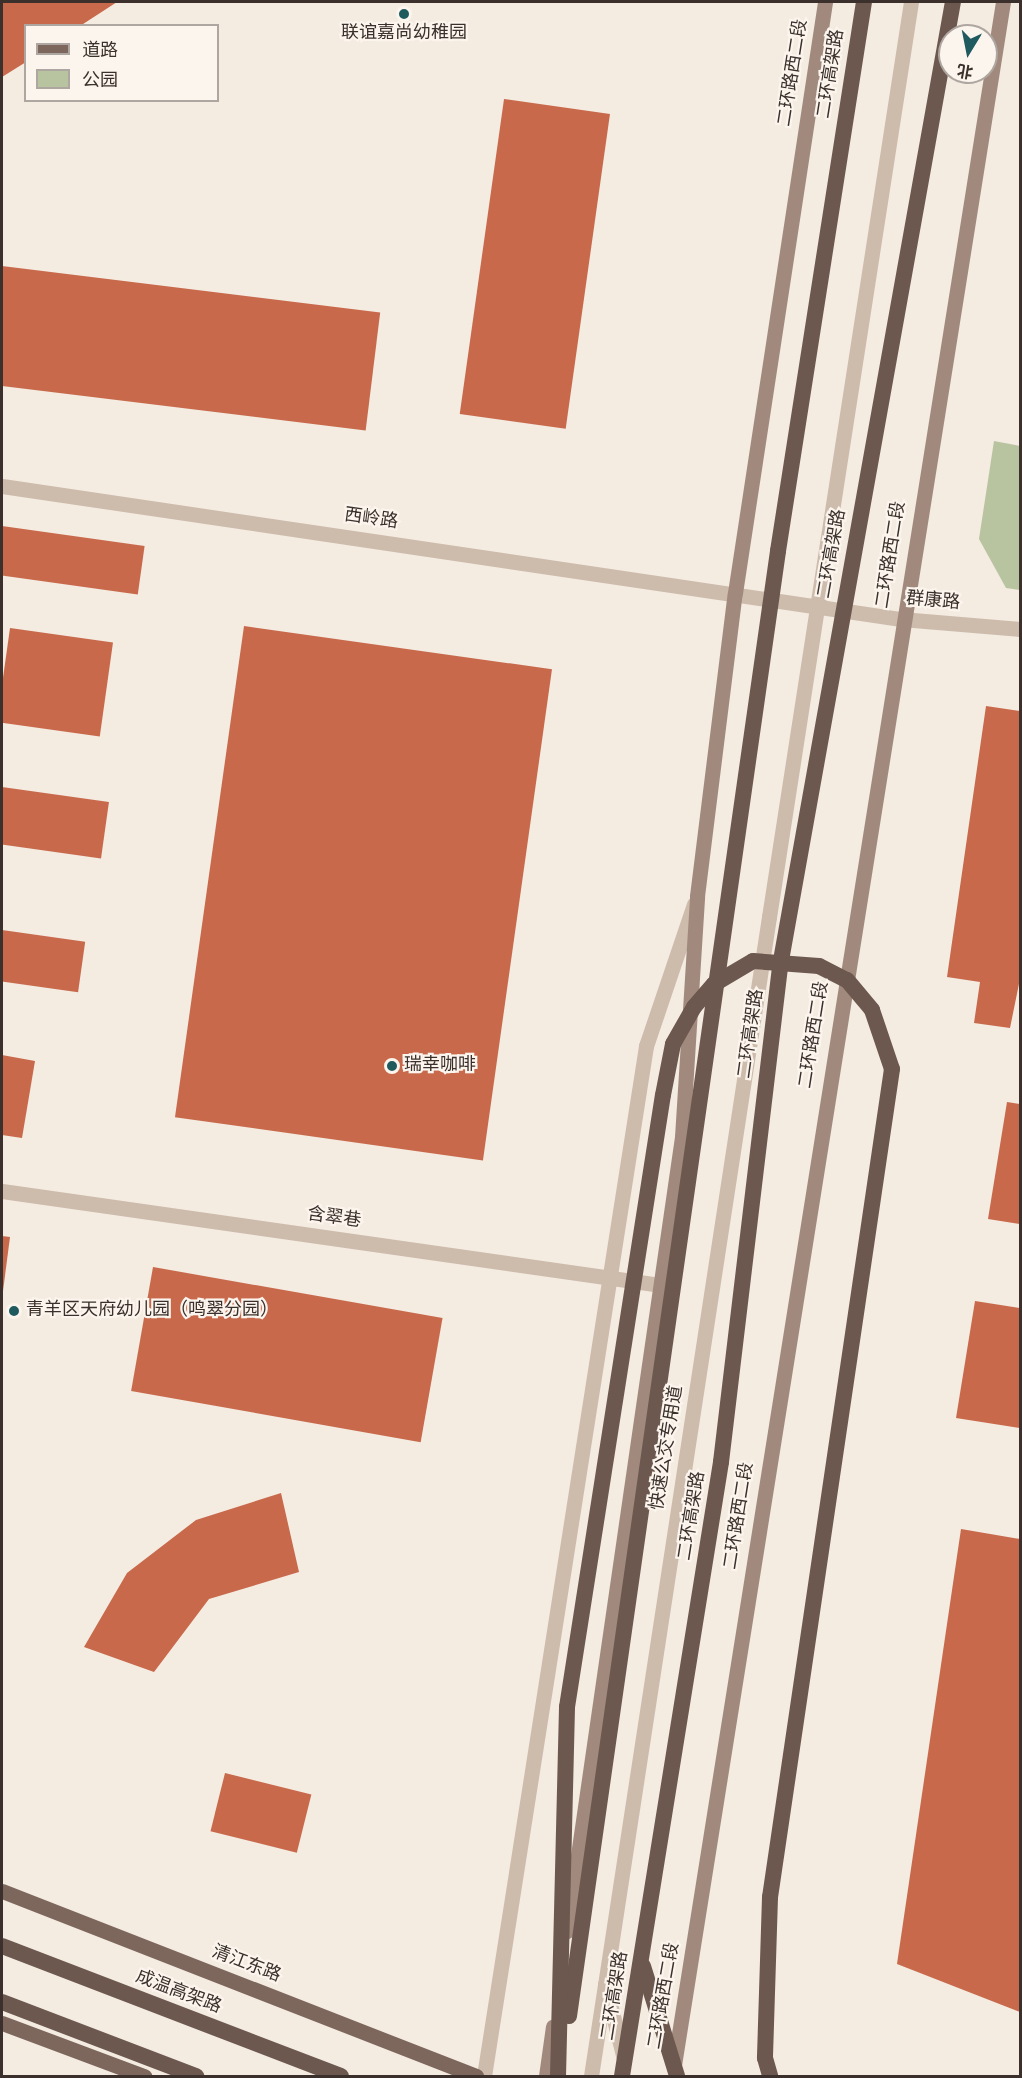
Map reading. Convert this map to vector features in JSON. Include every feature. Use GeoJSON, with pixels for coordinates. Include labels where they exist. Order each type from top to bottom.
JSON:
{"type":"FeatureCollection","features":[{"type":"Feature","properties":{"kind":"highway","name":"二环高架路"},"geometry":{"type":"LineString","coordinates":[[559,2076],[778,551],[864,2]]}},
{"type":"Feature","properties":{"kind":"highway","name":"二环高架路"},"geometry":{"type":"LineString","coordinates":[[622,2076],[721,1462],[780,966],[953,2]]}},
{"type":"Feature","properties":{"kind":"highway"},"geometry":{"type":"LineString","coordinates":[[559,2076],[567,1707],[663,1095],[673,1044],[694,1007],[714,984],[753,961],[819,966],[847,980],[872,1010],[892,1069],[770,1897],[765,2058],[770,2076]]}},
{"type":"Feature","properties":{"kind":"highway","name":"成温高架路"},"geometry":{"type":"LineString","coordinates":[[2,1946],[341,2076]]}},
{"type":"Feature","properties":{"kind":"highway"},"geometry":{"type":"LineString","coordinates":[[641,1958],[677,2076]]}},
{"type":"Feature","properties":{"kind":"highway"},"geometry":{"type":"LineString","coordinates":[[2,2002],[196,2076]]}},
{"type":"Feature","properties":{"kind":"main road","name":"二环路西二段"},"geometry":{"type":"LineString","coordinates":[[546,2076],[682,1137],[697,896],[735,593],[825,2]]}},
{"type":"Feature","properties":{"kind":"main road","name":"二环路西二段"},"geometry":{"type":"LineString","coordinates":[[672,2076],[901,619],[1003,2]]}},
{"type":"Feature","properties":{"kind":"main road","name":"清江东路"},"geometry":{"type":"LineString","coordinates":[[2,1891],[476,2076]]}},
{"type":"Feature","properties":{"kind":"main road"},"geometry":{"type":"LineString","coordinates":[[2,2023],[144,2076]]}},
{"type":"Feature","properties":{"kind":"street","name":"快速公交专用道"},"geometry":{"type":"LineString","coordinates":[[591,2076],[911,2]]}},
{"type":"Feature","properties":{"kind":"street","name":"西岭路"},"geometry":{"type":"LineString","coordinates":[[2,486],[735,593]]}},
{"type":"Feature","properties":{"kind":"street","name":"群康路"},"geometry":{"type":"LineString","coordinates":[[735,593],[901,619],[1020,629]]}},
{"type":"Feature","properties":{"kind":"street"},"geometry":{"type":"LineString","coordinates":[[484,2076],[646,1046],[697,896]]}},
{"type":"Feature","properties":{"kind":"street","name":"含翠巷"},"geometry":{"type":"LineString","coordinates":[[2,1191],[661,1285]]}},
{"type":"Feature","properties":{"kind":"street","name":"快速公交专用道"},"geometry":{"type":"LineString","coordinates":[[605,1984],[628,2076]]}},
{"type":"Feature","properties":{"kind":"green space"},"geometry":{"type":"Polygon","coordinates":[[[994,441],[1020,446],[1020,590],[1006,588],[979,539],[994,441]]]}},
{"type":"Feature","properties":{"kind":"building"},"geometry":{"type":"Polygon","coordinates":[[[2,2],[117,2],[83,24],[24,24],[24,63],[2,77],[2,2]]]}},
{"type":"Feature","properties":{"kind":"building"},"geometry":{"type":"Polygon","coordinates":[[[504,99],[610,114],[566,429],[460,414],[504,99]]]}},
{"type":"Feature","properties":{"kind":"building"},"geometry":{"type":"Polygon","coordinates":[[[2,266],[380,312],[366,431],[2,386],[2,266]]]}},
{"type":"Feature","properties":{"kind":"building"},"geometry":{"type":"Polygon","coordinates":[[[2,526],[145,546],[138,595],[2,575],[2,526]]]}},
{"type":"Feature","properties":{"kind":"building"},"geometry":{"type":"Polygon","coordinates":[[[244,626],[552,669],[483,1160],[175,1117],[244,626]]]}},
{"type":"Feature","properties":{"kind":"building"},"geometry":{"type":"Polygon","coordinates":[[[10,628],[113,642],[100,737],[2,723],[2,685],[10,628]]]}},
{"type":"Feature","properties":{"kind":"building"},"geometry":{"type":"Polygon","coordinates":[[[986,706],[1020,711],[1020,979],[1010,1028],[974,1023],[980,982],[947,977],[986,706]]]}},
{"type":"Feature","properties":{"kind":"building"},"geometry":{"type":"Polygon","coordinates":[[[2,787],[109,802],[101,858],[2,845],[2,787]]]}},
{"type":"Feature","properties":{"kind":"building"},"geometry":{"type":"Polygon","coordinates":[[[2,930],[85,942],[78,992],[2,982],[2,930]]]}},
{"type":"Feature","properties":{"kind":"building"},"geometry":{"type":"Polygon","coordinates":[[[2,1055],[35,1061],[22,1138],[2,1135],[2,1055]]]}},
{"type":"Feature","properties":{"kind":"building"},"geometry":{"type":"Polygon","coordinates":[[[1007,1102],[1020,1104],[1020,1224],[988,1219],[1007,1102]]]}},
{"type":"Feature","properties":{"kind":"building"},"geometry":{"type":"Polygon","coordinates":[[[2,1236],[10,1237],[3,1291],[2,1291],[2,1236]]]}},
{"type":"Feature","properties":{"kind":"building"},"geometry":{"type":"Polygon","coordinates":[[[153,1267],[443,1318],[421,1442],[131,1391],[153,1267]]]}},
{"type":"Feature","properties":{"kind":"building"},"geometry":{"type":"Polygon","coordinates":[[[975,1301],[1020,1308],[1020,1428],[956,1418],[975,1301]]]}},
{"type":"Feature","properties":{"kind":"building"},"geometry":{"type":"Polygon","coordinates":[[[281,1493],[299,1572],[209,1599],[154,1672],[84,1647],[127,1573],[196,1520],[281,1493]]]}},
{"type":"Feature","properties":{"kind":"building"},"geometry":{"type":"Polygon","coordinates":[[[961,1529],[1020,1539],[1020,2012],[897,1964],[961,1529]]]}},
{"type":"Feature","properties":{"kind":"building"},"geometry":{"type":"Polygon","coordinates":[[[225,1773],[311,1795],[297,1853],[210,1831],[225,1773]]]}},
{"type":"Feature","properties":{"kind":"place","name":"联谊嘉尚幼稚园"},"geometry":{"type":"Point","coordinates":[404,14]}},
{"type":"Feature","properties":{"kind":"place","name":"瑞幸咖啡"},"geometry":{"type":"Point","coordinates":[392,1066]}},
{"type":"Feature","properties":{"kind":"place","name":"青羊区天府幼儿园（鸣翠分园）"},"geometry":{"type":"Point","coordinates":[14,1311]}}]}
